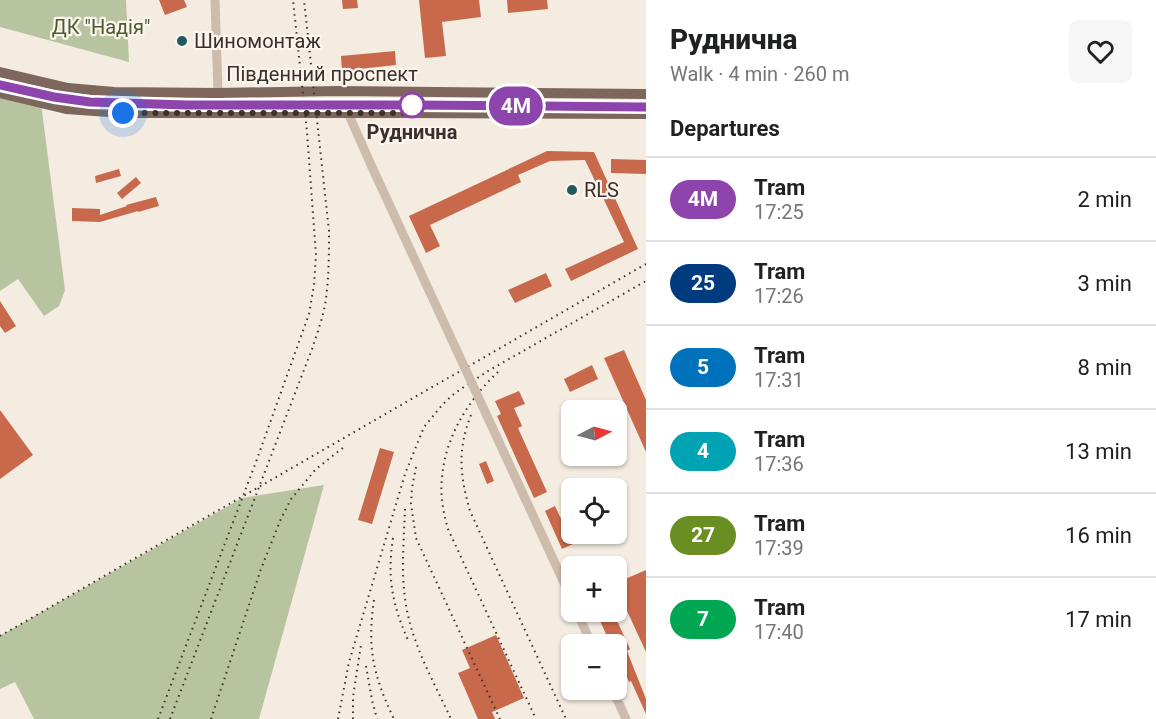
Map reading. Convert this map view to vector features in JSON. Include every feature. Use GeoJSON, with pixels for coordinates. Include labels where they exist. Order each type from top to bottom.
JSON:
{"type":"FeatureCollection","features":[{"type":"Feature","properties":{"kind":"main road","name":"Південний проспект"},"geometry":{"type":"LineString","coordinates":[[0,72],[68,88],[95,91],[646,94]]}},
{"type":"Feature","properties":{"kind":"main road","name":"Південний проспект"},"geometry":{"type":"LineString","coordinates":[[0,93],[66,109],[103,112],[646,114]]}},
{"type":"Feature","properties":{"kind":"street"},"geometry":{"type":"LineString","coordinates":[[215,0],[218,93]]}},
{"type":"Feature","properties":{"kind":"street"},"geometry":{"type":"LineString","coordinates":[[348,113],[561,576]]}},
{"type":"Feature","properties":{"kind":"street"},"geometry":{"type":"LineString","coordinates":[[617,700],[626,719]]}},
{"type":"Feature","properties":{"kind":"green space","name":"ДК \"Надія\""},"geometry":{"type":"Polygon","coordinates":[[[0,0],[126,0],[129,62],[0,27],[0,0]]]}},
{"type":"Feature","properties":{"kind":"green space"},"geometry":{"type":"Polygon","coordinates":[[[0,93],[41,103],[65,290],[59,306],[44,316],[18,279],[0,291],[0,93]]]}},
{"type":"Feature","properties":{"kind":"green space"},"geometry":{"type":"Polygon","coordinates":[[[324,485],[259,719],[34,719],[15,682],[0,689],[0,636],[242,498],[324,485]]]}},
{"type":"Feature","properties":{"kind":"building"},"geometry":{"type":"Polygon","coordinates":[[[159,0],[184,0],[187,7],[165,15],[159,0]]]}},
{"type":"Feature","properties":{"kind":"building"},"geometry":{"type":"Polygon","coordinates":[[[342,0],[357,0],[358,8],[343,9],[342,0]]]}},
{"type":"Feature","properties":{"kind":"building"},"geometry":{"type":"Polygon","coordinates":[[[419,0],[479,0],[481,17],[442,22],[446,56],[425,58],[419,0]]]}},
{"type":"Feature","properties":{"kind":"building"},"geometry":{"type":"Polygon","coordinates":[[[507,0],[547,0],[548,9],[508,13],[507,0]]]}},
{"type":"Feature","properties":{"kind":"building"},"geometry":{"type":"Polygon","coordinates":[[[395,51],[396,65],[342,71],[341,56],[395,51]]]}},
{"type":"Feature","properties":{"kind":"building"},"geometry":{"type":"Polygon","coordinates":[[[547,151],[594,152],[638,249],[571,281],[565,269],[624,242],[585,160],[550,161],[518,175],[521,182],[430,225],[440,246],[426,253],[409,216],[547,151]]]}},
{"type":"Feature","properties":{"kind":"building"},"geometry":{"type":"Polygon","coordinates":[[[611,159],[646,160],[646,174],[611,173],[611,159]]]}},
{"type":"Feature","properties":{"kind":"building"},"geometry":{"type":"Polygon","coordinates":[[[119,169],[121,176],[96,183],[95,176],[119,169]]]}},
{"type":"Feature","properties":{"kind":"building"},"geometry":{"type":"Polygon","coordinates":[[[136,177],[141,183],[122,199],[117,193],[136,177]]]}},
{"type":"Feature","properties":{"kind":"building"},"geometry":{"type":"Polygon","coordinates":[[[156,197],[159,206],[100,222],[72,221],[72,208],[100,209],[100,215],[156,197]]]}},
{"type":"Feature","properties":{"kind":"building"},"geometry":{"type":"Polygon","coordinates":[[[546,273],[552,286],[515,303],[508,290],[546,273]]]}},
{"type":"Feature","properties":{"kind":"building"},"geometry":{"type":"Polygon","coordinates":[[[0,301],[16,326],[5,333],[0,326],[0,301]]]}},
{"type":"Feature","properties":{"kind":"building"},"geometry":{"type":"Polygon","coordinates":[[[624,350],[646,400],[646,452],[627,409],[627,400],[623,400],[604,358],[624,350]]]}},
{"type":"Feature","properties":{"kind":"building"},"geometry":{"type":"Polygon","coordinates":[[[592,365],[598,379],[570,392],[564,379],[592,365]]]}},
{"type":"Feature","properties":{"kind":"building"},"geometry":{"type":"Polygon","coordinates":[[[519,391],[525,404],[514,408],[522,426],[518,428],[547,492],[534,498],[497,416],[501,414],[495,401],[519,391]]]}},
{"type":"Feature","properties":{"kind":"building"},"geometry":{"type":"Polygon","coordinates":[[[0,410],[33,455],[0,479],[0,410]]]}},
{"type":"Feature","properties":{"kind":"building"},"geometry":{"type":"Polygon","coordinates":[[[380,448],[394,452],[372,524],[358,520],[380,448]]]}},
{"type":"Feature","properties":{"kind":"building"},"geometry":{"type":"Polygon","coordinates":[[[486,461],[494,481],[487,484],[479,464],[486,461]]]}},
{"type":"Feature","properties":{"kind":"building"},"geometry":{"type":"Polygon","coordinates":[[[555,506],[561,519],[561,544],[573,544],[562,549],[545,511],[555,506]]]}},
{"type":"Feature","properties":{"kind":"building"},"geometry":{"type":"Polygon","coordinates":[[[646,570],[646,652],[627,611],[627,578],[646,570]]]}},
{"type":"Feature","properties":{"kind":"building"},"geometry":{"type":"Polygon","coordinates":[[[601,622],[618,622],[623,634],[606,634],[601,622]]]}},
{"type":"Feature","properties":{"kind":"building"},"geometry":{"type":"Polygon","coordinates":[[[496,635],[524,698],[492,712],[495,719],[478,719],[458,673],[470,668],[462,650],[496,635]]]}},
{"type":"Feature","properties":{"kind":"building"},"geometry":{"type":"Polygon","coordinates":[[[627,651],[646,699],[646,714],[631,681],[629,682],[627,651]]]}},
{"type":"Feature","properties":{"kind":"tram line"},"geometry":{"type":"LineString","coordinates":[[0,85],[90,102],[187,105],[646,107]]}},
{"type":"Feature","properties":{"kind":"tram line","name":"4М"},"geometry":{"type":"LineString","coordinates":[[0,85],[36,94],[90,102],[187,105],[646,107]]}},
{"type":"Feature","properties":{"kind":"railway"},"geometry":{"type":"LineString","coordinates":[[158,719],[256,462],[309,314],[316,255],[307,132],[293,0]]}},
{"type":"Feature","properties":{"kind":"railway"},"geometry":{"type":"LineString","coordinates":[[170,719],[312,349],[325,305],[329,231],[304,0]]}},
{"type":"Feature","properties":{"kind":"railway"},"geometry":{"type":"LineString","coordinates":[[0,636],[646,264]]}},
{"type":"Feature","properties":{"kind":"railway"},"geometry":{"type":"LineString","coordinates":[[338,719],[349,662],[405,474],[424,427],[455,393],[488,371],[646,281]]}},
{"type":"Feature","properties":{"kind":"railway"},"geometry":{"type":"LineString","coordinates":[[498,372],[477,394],[453,434],[444,463],[441,484],[442,504],[448,529],[536,719]]}},
{"type":"Feature","properties":{"kind":"railway"},"geometry":{"type":"LineString","coordinates":[[471,415],[462,452],[462,474],[470,511],[566,719]]}},
{"type":"Feature","properties":{"kind":"railway"},"geometry":{"type":"LineString","coordinates":[[211,719],[261,569],[280,521],[291,499],[316,469],[344,447]]}},
{"type":"Feature","properties":{"kind":"railway"},"geometry":{"type":"LineString","coordinates":[[416,467],[411,504],[416,538],[500,719]]}},
{"type":"Feature","properties":{"kind":"railway"},"geometry":{"type":"LineString","coordinates":[[405,509],[403,576],[408,614],[423,660],[451,719]]}},
{"type":"Feature","properties":{"kind":"railway"},"geometry":{"type":"LineString","coordinates":[[393,538],[392,590],[408,640]]}},
{"type":"Feature","properties":{"kind":"railway"},"geometry":{"type":"LineString","coordinates":[[374,600],[371,633],[374,661],[381,689],[394,719]]}},
{"type":"Feature","properties":{"kind":"railway"},"geometry":{"type":"LineString","coordinates":[[353,719],[353,697],[361,645]]}},
{"type":"Feature","properties":{"kind":"railway"},"geometry":{"type":"LineString","coordinates":[[366,666],[377,719]]}},
{"type":"Feature","properties":{"kind":"place","name":"Шиномонтаж"},"geometry":{"type":"Point","coordinates":[182,41]}},
{"type":"Feature","properties":{"kind":"place","name":"Руднична"},"geometry":{"type":"Point","coordinates":[412,105]}},
{"type":"Feature","properties":{"kind":"place","name":"RLS"},"geometry":{"type":"Point","coordinates":[572,190]}},
{"type":"Feature","properties":{"kind":"route"},"geometry":{"type":"LineString","coordinates":[[123,113],[412,113],[412,105]]}}]}
